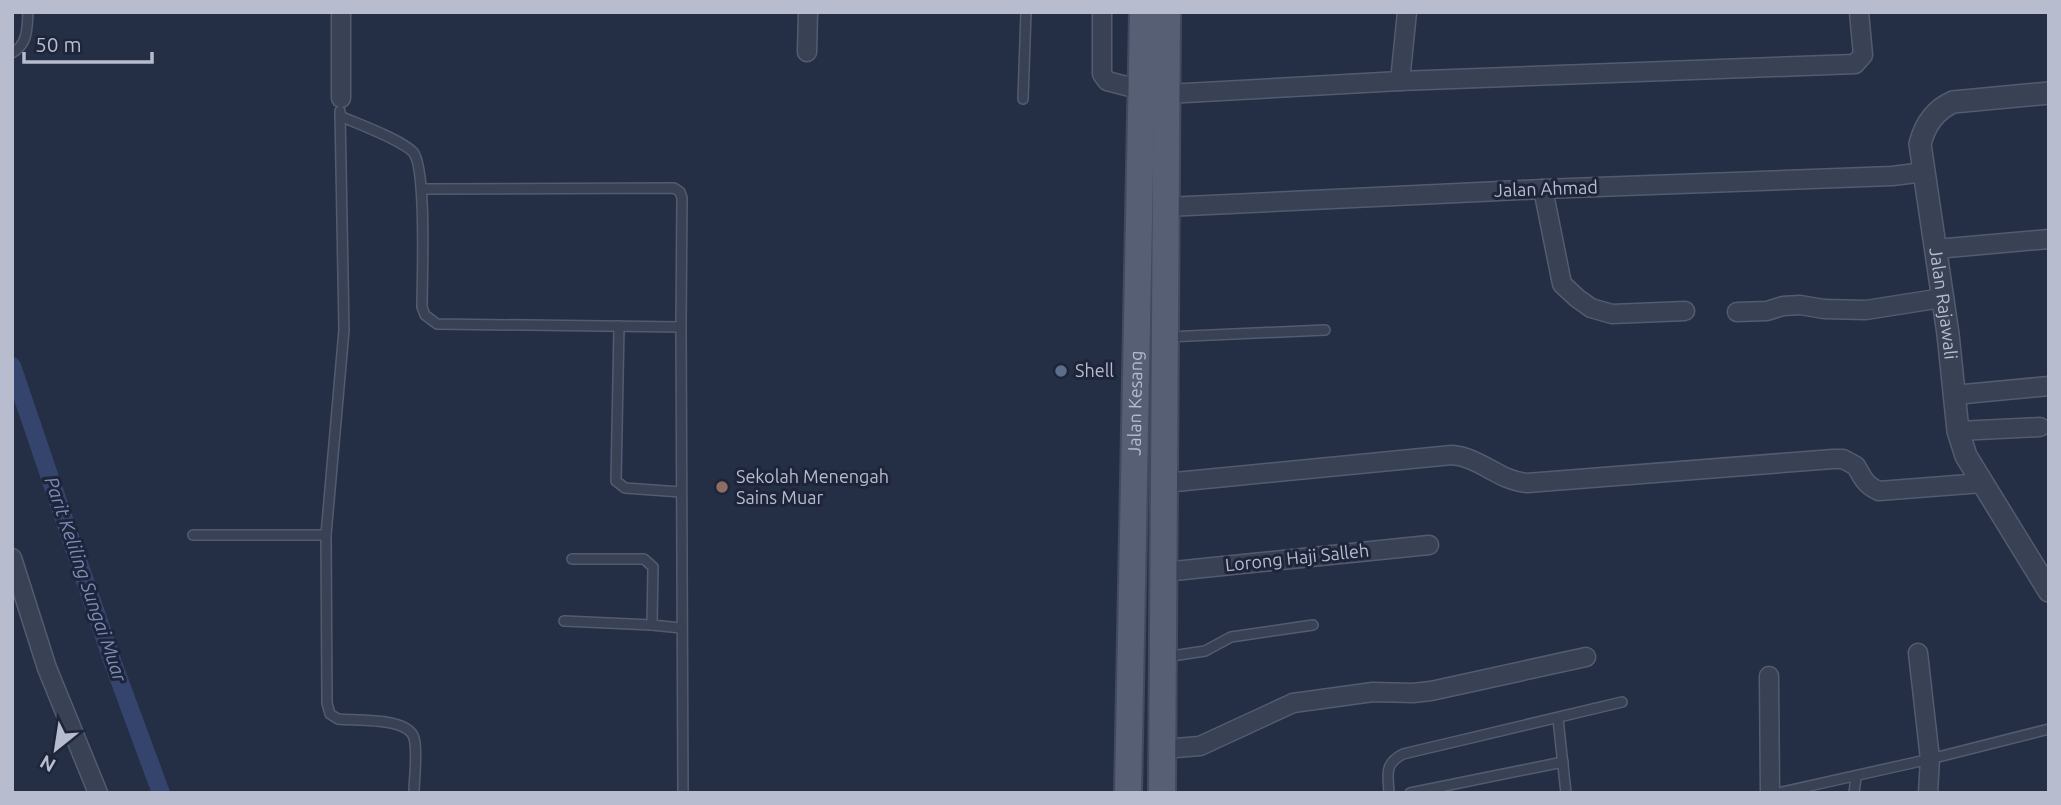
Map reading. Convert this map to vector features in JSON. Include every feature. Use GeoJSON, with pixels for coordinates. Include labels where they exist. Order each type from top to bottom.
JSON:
{"type":"FeatureCollection","features":[{"type":"Feature","properties":{"kind":"main road","name":"Jalan Kesang"},"geometry":{"type":"LineString","coordinates":[[1128,793],[1143,12]]}},
{"type":"Feature","properties":{"kind":"main road","name":"Jalan Kesang"},"geometry":{"type":"LineString","coordinates":[[1162,793],[1166,207],[1140,89],[1167,12]]}},
{"type":"Feature","properties":{"kind":"street"},"geometry":{"type":"LineString","coordinates":[[340,107],[341,12]]}},
{"type":"Feature","properties":{"kind":"street"},"geometry":{"type":"LineString","coordinates":[[807,52],[808,12]]}},
{"type":"Feature","properties":{"kind":"street"},"geometry":{"type":"LineString","coordinates":[[1102,12],[1101,74],[1107,81],[1140,89],[1855,64],[1863,55],[1859,12]]}},
{"type":"Feature","properties":{"kind":"street"},"geometry":{"type":"LineString","coordinates":[[1400,81],[1407,12]]}},
{"type":"Feature","properties":{"kind":"street","name":"Jalan Rajawali"},"geometry":{"type":"LineString","coordinates":[[2049,93],[1953,102],[1942,107],[1924,131],[1920,144],[1958,431],[1966,456],[2049,591]]}},
{"type":"Feature","properties":{"kind":"street","name":"Jalan Ahmad"},"geometry":{"type":"LineString","coordinates":[[1166,207],[1892,176],[1925,172]]}},
{"type":"Feature","properties":{"kind":"street"},"geometry":{"type":"LineString","coordinates":[[1543,189],[1562,284],[1577,298],[1591,308],[1612,314],[1685,311]]}},
{"type":"Feature","properties":{"kind":"street"},"geometry":{"type":"LineString","coordinates":[[1936,249],[2049,239]]}},
{"type":"Feature","properties":{"kind":"street"},"geometry":{"type":"LineString","coordinates":[[1737,312],[1767,311],[1800,305],[1824,309],[1866,310],[1942,298]]}},
{"type":"Feature","properties":{"kind":"street"},"geometry":{"type":"LineString","coordinates":[[1954,395],[2049,386]]}},
{"type":"Feature","properties":{"kind":"street"},"geometry":{"type":"LineString","coordinates":[[1958,431],[2040,427]]}},
{"type":"Feature","properties":{"kind":"street"},"geometry":{"type":"LineString","coordinates":[[1165,482],[1452,455],[1464,456],[1507,478],[1527,483],[1833,459],[1850,461],[1857,466],[1862,479],[1879,491],[1982,483]]}},
{"type":"Feature","properties":{"kind":"street","name":"Lorong Haji Salleh"},"geometry":{"type":"LineString","coordinates":[[1164,572],[1429,545]]}},
{"type":"Feature","properties":{"kind":"street"},"geometry":{"type":"LineString","coordinates":[[12,558],[47,668],[98,793]]}},
{"type":"Feature","properties":{"kind":"street"},"geometry":{"type":"LineString","coordinates":[[1918,653],[1930,760],[1928,793]]}},
{"type":"Feature","properties":{"kind":"street"},"geometry":{"type":"LineString","coordinates":[[1163,749],[1199,746],[1293,703],[1373,692],[1431,691],[1586,657]]}},
{"type":"Feature","properties":{"kind":"street"},"geometry":{"type":"LineString","coordinates":[[1769,676],[1770,793]]}},
{"type":"Feature","properties":{"kind":"lane"},"geometry":{"type":"LineString","coordinates":[[12,52],[17,51],[26,39],[28,12]]}},
{"type":"Feature","properties":{"kind":"lane"},"geometry":{"type":"LineString","coordinates":[[1023,99],[1026,12]]}},
{"type":"Feature","properties":{"kind":"lane"},"geometry":{"type":"LineString","coordinates":[[340,107],[411,150],[416,157],[422,188],[422,307],[430,321],[437,324],[681,327]]}},
{"type":"Feature","properties":{"kind":"lane"},"geometry":{"type":"LineString","coordinates":[[340,107],[344,330],[326,535],[327,703],[330,714],[338,719],[400,724],[409,728],[414,738],[414,793]]}},
{"type":"Feature","properties":{"kind":"lane"},"geometry":{"type":"LineString","coordinates":[[422,188],[674,188],[680,192],[683,793]]}},
{"type":"Feature","properties":{"kind":"lane"},"geometry":{"type":"LineString","coordinates":[[619,326],[617,481],[625,488],[681,492]]}},
{"type":"Feature","properties":{"kind":"lane"},"geometry":{"type":"LineString","coordinates":[[1166,337],[1325,330]]}},
{"type":"Feature","properties":{"kind":"lane"},"geometry":{"type":"LineString","coordinates":[[193,535],[326,535]]}},
{"type":"Feature","properties":{"kind":"lane"},"geometry":{"type":"LineString","coordinates":[[572,559],[644,559],[650,562],[653,567],[652,625]]}},
{"type":"Feature","properties":{"kind":"lane"},"geometry":{"type":"LineString","coordinates":[[564,621],[681,628]]}},
{"type":"Feature","properties":{"kind":"lane"},"geometry":{"type":"LineString","coordinates":[[1163,657],[1205,651],[1231,637],[1313,625]]}},
{"type":"Feature","properties":{"kind":"lane"},"geometry":{"type":"LineString","coordinates":[[1389,793],[1387,771],[1393,760],[1403,754],[1622,702]]}},
{"type":"Feature","properties":{"kind":"lane"},"geometry":{"type":"LineString","coordinates":[[1558,719],[1566,793]]}},
{"type":"Feature","properties":{"kind":"lane"},"geometry":{"type":"LineString","coordinates":[[1777,793],[1930,760],[2049,729]]}},
{"type":"Feature","properties":{"kind":"lane"},"geometry":{"type":"LineString","coordinates":[[1409,793],[1563,762]]}},
{"type":"Feature","properties":{"kind":"lane"},"geometry":{"type":"LineString","coordinates":[[1854,793],[1856,777]]}},
{"type":"Feature","properties":{"kind":"waterway","name":"Parit Keliling Sungai Muar"},"geometry":{"type":"LineString","coordinates":[[12,366],[113,663],[161,793]]}},
{"type":"Feature","properties":{"kind":"place","name":"Shell"},"geometry":{"type":"Point","coordinates":[1061,371]}},
{"type":"Feature","properties":{"kind":"place","name":"Sekolah Menengah Sains Muar"},"geometry":{"type":"Point","coordinates":[722,487]}}]}
